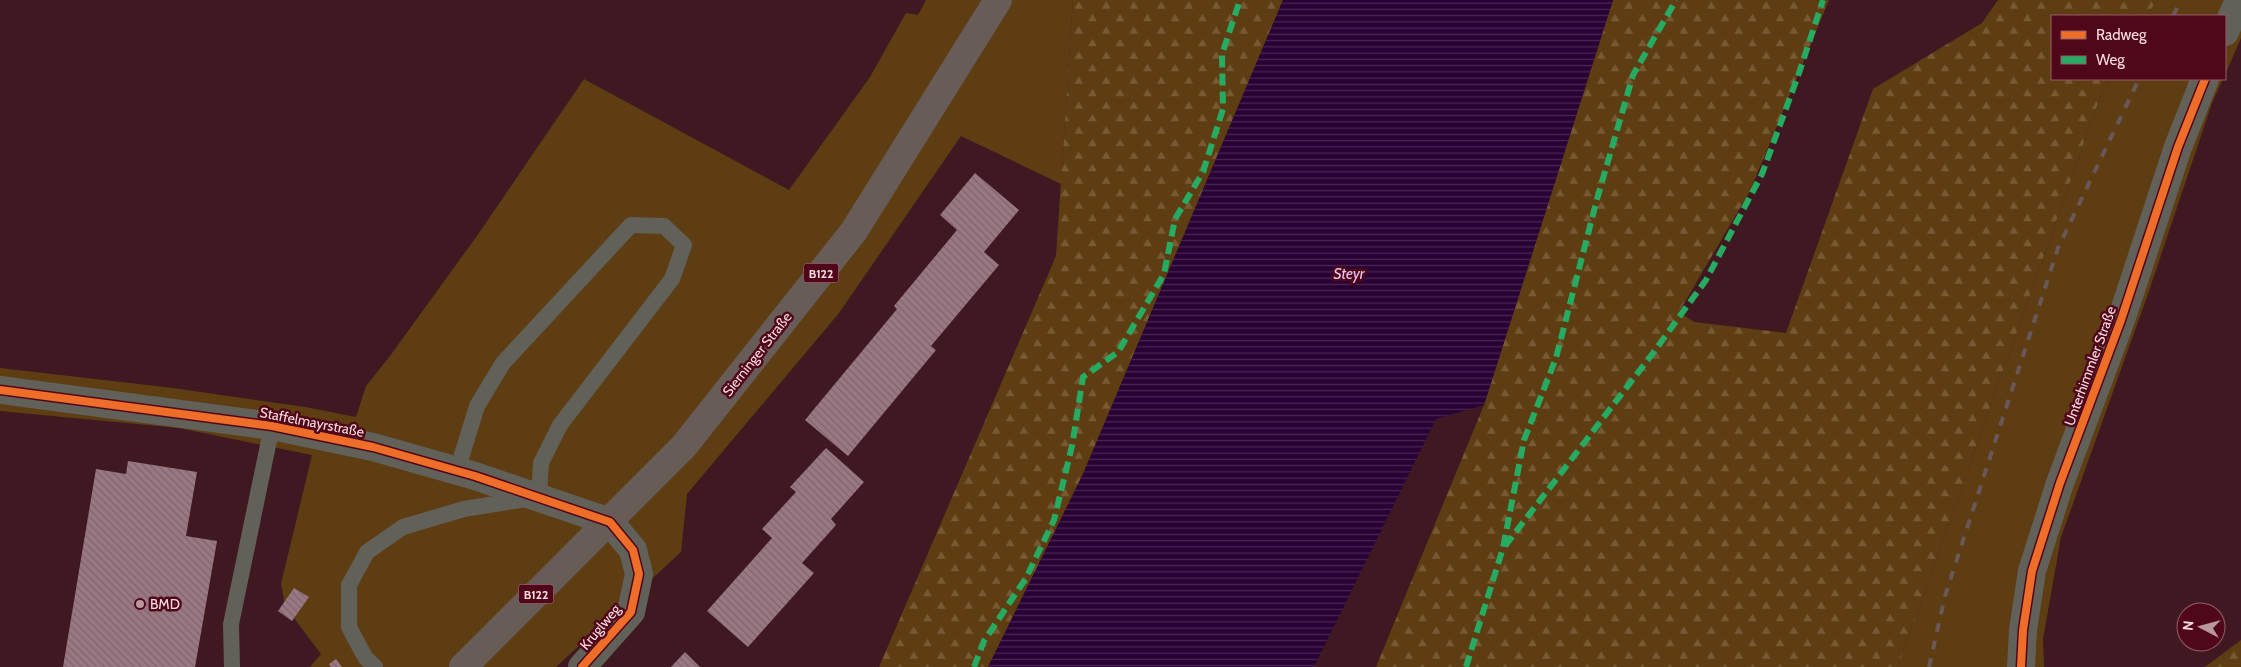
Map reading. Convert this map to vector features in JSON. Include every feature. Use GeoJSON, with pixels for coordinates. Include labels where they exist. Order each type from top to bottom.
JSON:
{"type":"FeatureCollection","features":[{"type":"Feature","properties":{"kind":"main road","name":"Sierninger Straße"},"geometry":{"type":"LineString","coordinates":[[463,667],[684,446],[854,231],[998,0]]}},
{"type":"Feature","properties":{"kind":"street"},"geometry":{"type":"LineString","coordinates":[[2226,30],[2239,0]]}},
{"type":"Feature","properties":{"kind":"street","name":"Unterhimmler Straße"},"geometry":{"type":"LineString","coordinates":[[2021,667],[2023,630],[2032,571],[2060,483],[2121,320],[2178,147],[2205,80]]}},
{"type":"Feature","properties":{"kind":"street","name":"Staffelmayrstraße"},"geometry":{"type":"LineString","coordinates":[[0,390],[272,426],[373,447],[457,471],[610,522]]}},
{"type":"Feature","properties":{"kind":"street","name":"Kruglweg"},"geometry":{"type":"LineString","coordinates":[[582,667],[631,612],[639,574],[634,550],[610,522]]}},
{"type":"Feature","properties":{"kind":"lane"},"geometry":{"type":"LineString","coordinates":[[376,667],[365,658],[349,627],[349,584],[367,552],[403,527],[464,509],[539,498],[541,463],[560,425],[672,279],[684,245],[664,226],[631,226],[503,363],[477,406],[457,471]]}},
{"type":"Feature","properties":{"kind":"lane"},"geometry":{"type":"LineString","coordinates":[[232,667],[230,624],[272,426]]}},
{"type":"Feature","properties":{"kind":"green space"},"geometry":{"type":"Polygon","coordinates":[[[926,0],[1073,0],[1061,184],[961,136],[839,313],[687,494],[681,552],[556,667],[310,667],[321,654],[285,606],[281,584],[312,455],[179,428],[0,411],[0,368],[173,388],[305,407],[356,417],[366,386],[479,233],[584,79],[789,190],[870,77],[906,13],[918,15],[926,0]]]}},
{"type":"Feature","properties":{"kind":"green space"},"geometry":{"type":"Polygon","coordinates":[[[1073,0],[1283,0],[1083,474],[988,667],[879,667],[1056,256],[1073,0]]]}},
{"type":"Feature","properties":{"kind":"green space"},"geometry":{"type":"Polygon","coordinates":[[[1613,0],[1829,0],[1750,191],[1679,312],[1694,322],[1786,333],[1873,89],[1982,23],[1998,0],[2157,0],[2148,15],[2051,15],[2051,80],[2109,80],[2101,95],[1898,667],[1376,667],[1484,405],[1613,0]]]}},
{"type":"Feature","properties":{"kind":"green space"},"geometry":{"type":"Polygon","coordinates":[[[2157,0],[2241,0],[2241,38],[2226,73],[2226,15],[2148,15],[2157,0]]]}},
{"type":"Feature","properties":{"kind":"green space"},"geometry":{"type":"Polygon","coordinates":[[[2109,80],[2223,80],[2212,103],[2148,294],[2061,537],[2043,639],[2044,667],[1898,667],[2101,95],[2109,80]]]}},
{"type":"Feature","properties":{"kind":"green space"},"geometry":{"type":"Polygon","coordinates":[[[2241,640],[2241,667],[2205,667],[2226,652],[2241,640]]]}},
{"type":"Feature","properties":{"kind":"water","name":"Steyr"},"geometry":{"type":"Polygon","coordinates":[[[1283,0],[1613,0],[1484,405],[1436,419],[1314,667],[988,667],[1083,474],[1283,0]]]}},
{"type":"Feature","properties":{"kind":"building"},"geometry":{"type":"Polygon","coordinates":[[[975,173],[1019,210],[984,252],[999,265],[931,346],[936,350],[848,456],[805,420],[897,309],[894,306],[957,230],[940,215],[975,173]]]}},
{"type":"Feature","properties":{"kind":"building"},"geometry":{"type":"Polygon","coordinates":[[[826,448],[864,482],[831,519],[836,525],[802,563],[814,573],[748,647],[707,611],[772,538],[762,529],[796,492],[790,487],[826,448]]]}},
{"type":"Feature","properties":{"kind":"building","name":"BMD"},"geometry":{"type":"Polygon","coordinates":[[[128,461],[197,472],[186,536],[217,541],[195,667],[63,667],[96,469],[126,474],[128,461]]]}},
{"type":"Feature","properties":{"kind":"building"},"geometry":{"type":"Polygon","coordinates":[[[294,588],[309,597],[292,621],[278,611],[294,588]]]}},
{"type":"Feature","properties":{"kind":"building"},"geometry":{"type":"Polygon","coordinates":[[[685,652],[700,667],[671,667],[685,652]]]}},
{"type":"Feature","properties":{"kind":"building"},"geometry":{"type":"Polygon","coordinates":[[[336,659],[342,667],[331,667],[329,664],[336,659]]]}},
{"type":"Feature","properties":{"kind":"railway"},"geometry":{"type":"LineString","coordinates":[[2174,15],[2181,0]]}},
{"type":"Feature","properties":{"kind":"railway"},"geometry":{"type":"LineString","coordinates":[[1929,667],[1945,596],[2058,248],[2139,80]]}},
{"type":"Feature","properties":{"kind":"marked path"},"geometry":{"type":"LineString","coordinates":[[974,667],[984,641],[1026,578],[1054,520],[1072,446],[1083,377],[1118,352],[1164,274],[1175,219],[1203,172],[1223,109],[1222,54],[1240,0]]}},
{"type":"Feature","properties":{"kind":"marked path"},"geometry":{"type":"LineString","coordinates":[[1466,667],[1503,548],[1524,440],[1556,358],[1597,199],[1633,75],[1676,0]]}},
{"type":"Feature","properties":{"kind":"marked path"},"geometry":{"type":"LineString","coordinates":[[1505,546],[1653,353],[1706,280],[1762,174],[1799,73],[1823,0]]}},
{"type":"Feature","properties":{"kind":"cycle path"},"geometry":{"type":"LineString","coordinates":[[2021,667],[2023,630],[2032,571],[2060,483],[2121,320],[2178,147],[2205,80]]}},
{"type":"Feature","properties":{"kind":"cycle path"},"geometry":{"type":"LineString","coordinates":[[0,390],[272,426],[373,447],[475,476],[610,522],[633,550],[639,574],[631,612],[582,667]]}},
{"type":"Feature","properties":{"kind":"place","name":"BMD"},"geometry":{"type":"Point","coordinates":[140,604]}}]}
